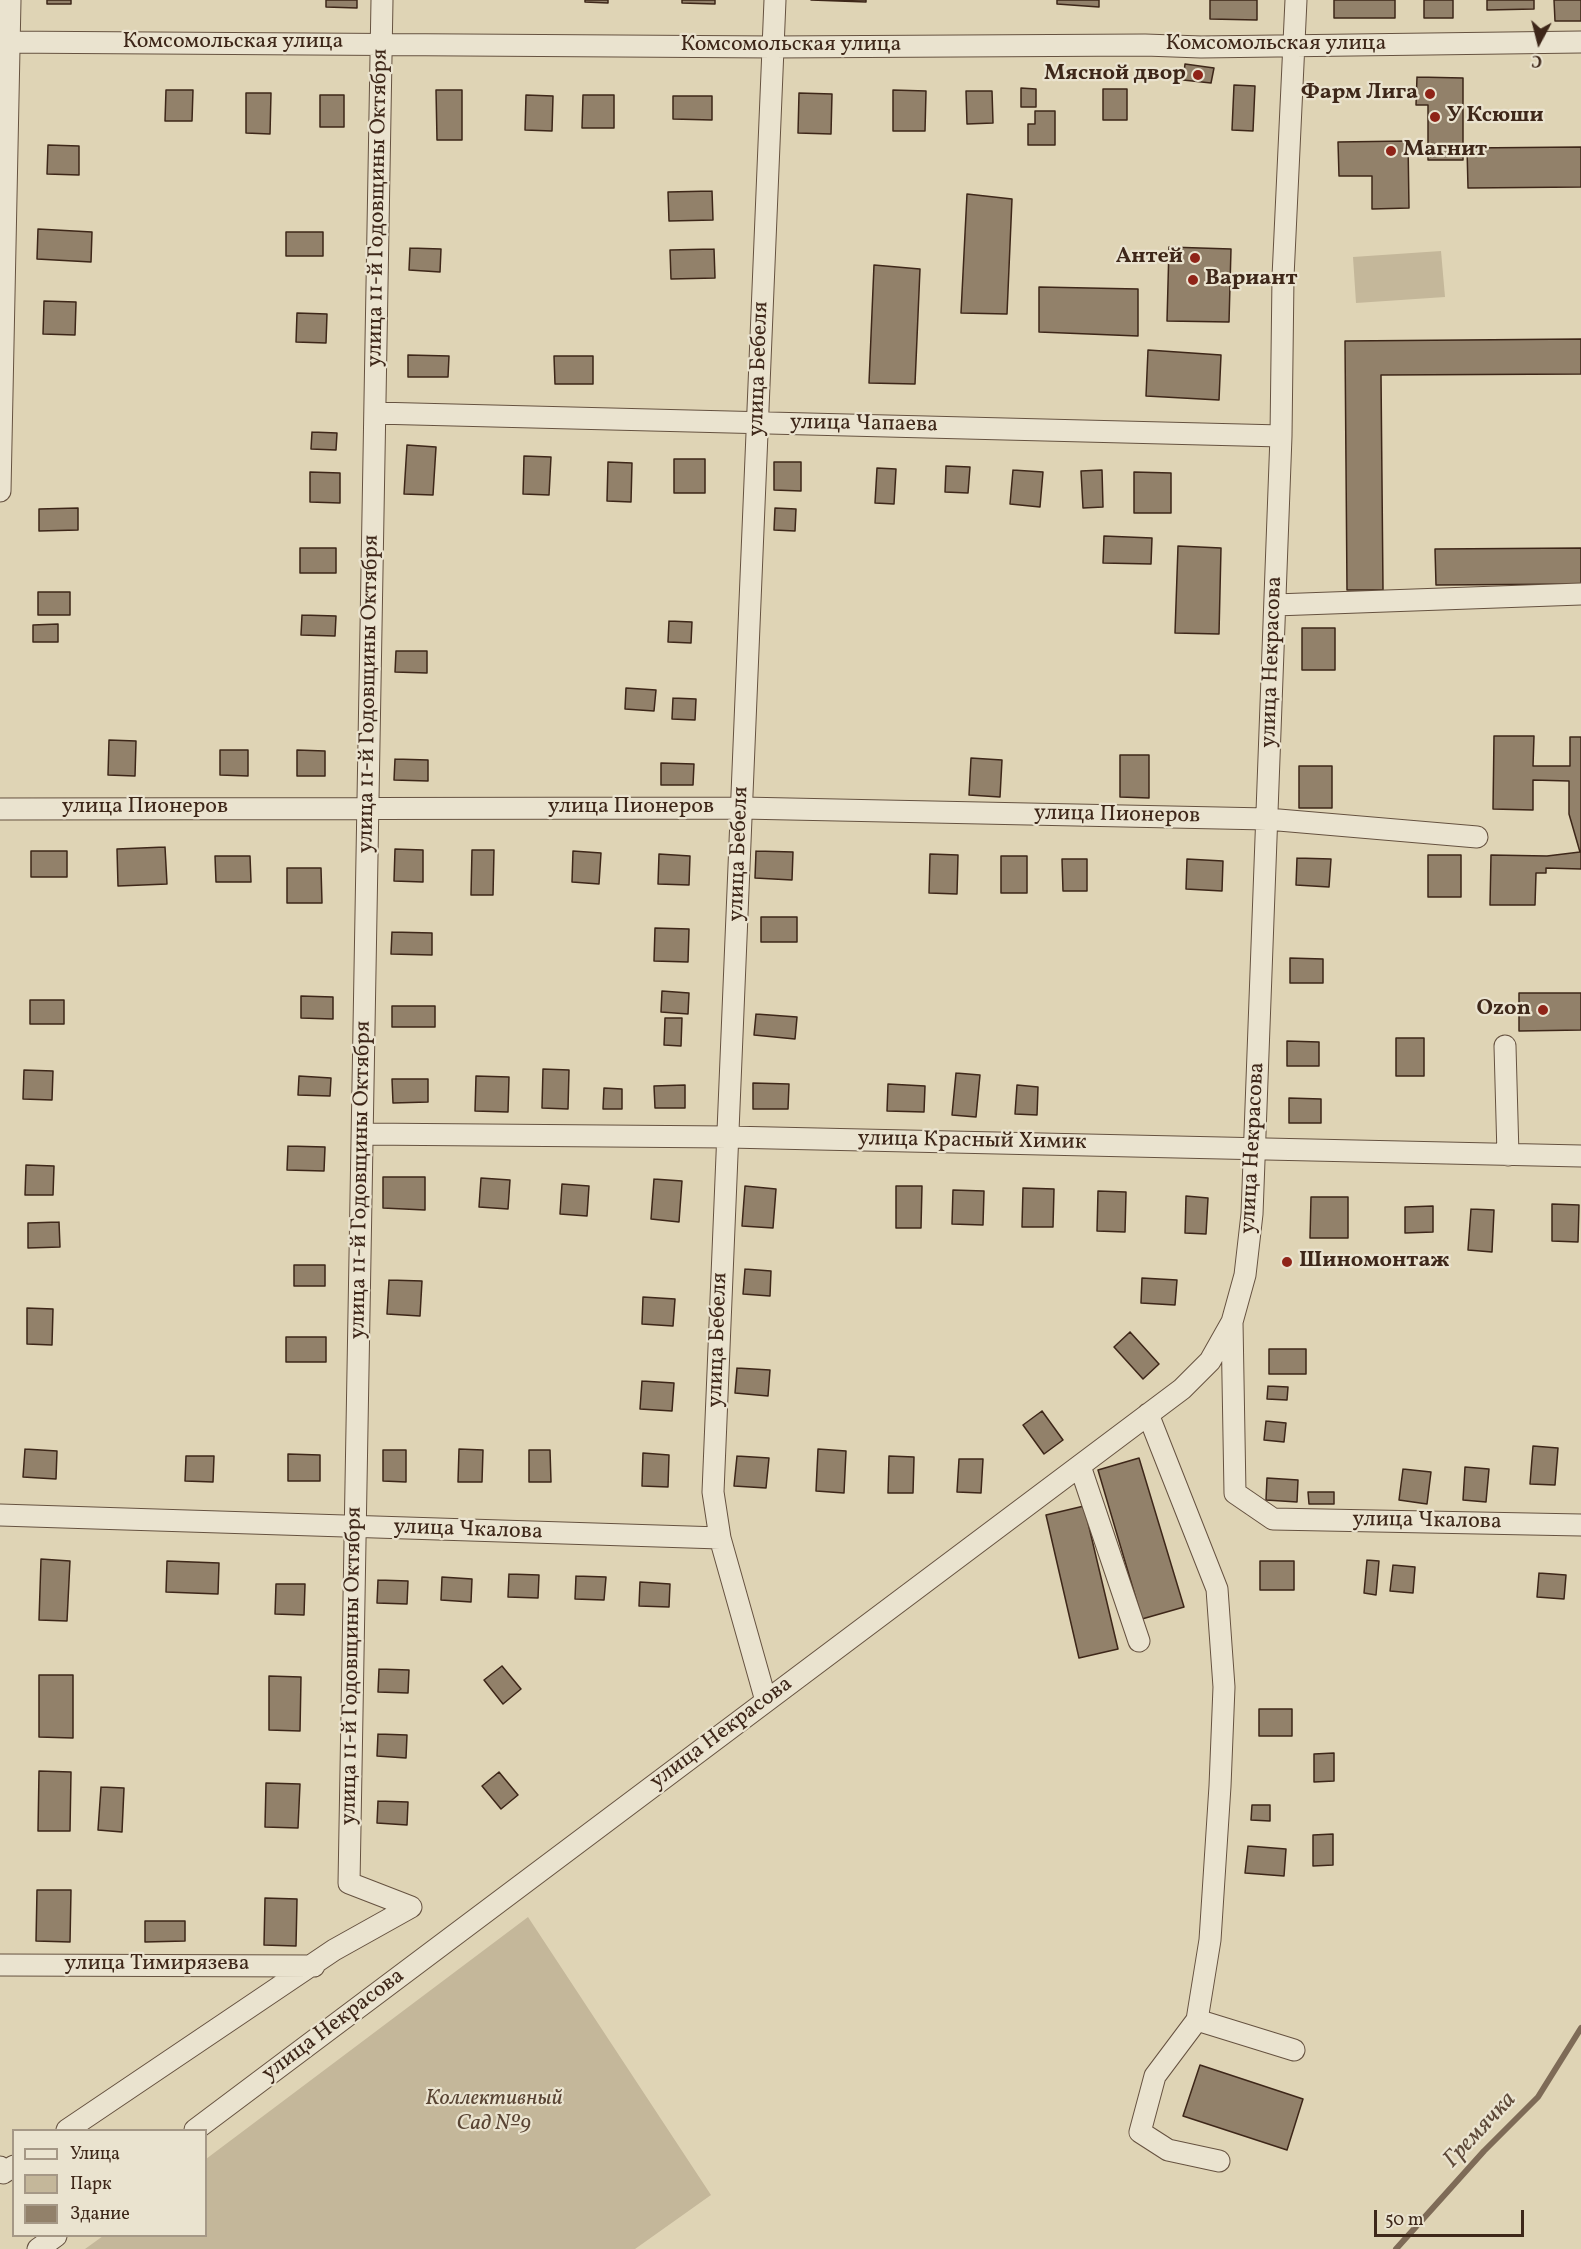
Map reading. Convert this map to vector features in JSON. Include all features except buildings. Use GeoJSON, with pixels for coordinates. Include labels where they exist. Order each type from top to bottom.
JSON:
{"type":"FeatureCollection","features":[{"type":"Feature","properties":{"kind":"street"},"geometry":{"type":"LineString","coordinates":[[0,491],[4,42],[9,0]]}},
{"type":"Feature","properties":{"kind":"street","name":"улица 11-й Годовщины Октября"},"geometry":{"type":"LineString","coordinates":[[69,2129],[314,1966],[334,1950],[411,1907],[349,1883],[382,0]]}},
{"type":"Feature","properties":{"kind":"street","name":"улица Бебеля"},"geometry":{"type":"LineString","coordinates":[[766,1701],[720,1538],[713,1492],[774,0]]}},
{"type":"Feature","properties":{"kind":"street","name":"улица Некрасова"},"geometry":{"type":"LineString","coordinates":[[196,2129],[1182,1389],[1210,1361],[1232,1322],[1245,1275],[1252,1214],[1281,436],[1283,277],[1296,0]]}},
{"type":"Feature","properties":{"kind":"street","name":"Комсомольская улица"},"geometry":{"type":"LineString","coordinates":[[4,42],[773,47],[1295,46],[1581,42]]}},
{"type":"Feature","properties":{"kind":"street","name":"улица Чапаева"},"geometry":{"type":"LineString","coordinates":[[375,413],[1281,436]]}},
{"type":"Feature","properties":{"kind":"street"},"geometry":{"type":"LineString","coordinates":[[1275,605],[1581,594]]}},
{"type":"Feature","properties":{"kind":"street","name":"улица Пионеров"},"geometry":{"type":"LineString","coordinates":[[0,808],[742,808],[1267,819],[1477,837]]}},
{"type":"Feature","properties":{"kind":"street"},"geometry":{"type":"LineString","coordinates":[[1505,1046],[1508,1155]]}},
{"type":"Feature","properties":{"kind":"street","name":"улица Красный Химик"},"geometry":{"type":"LineString","coordinates":[[363,1134],[728,1137],[1581,1156]]}},
{"type":"Feature","properties":{"kind":"street","name":"улица Некрасова"},"geometry":{"type":"LineString","coordinates":[[1232,1322],[1235,1493],[1273,1519]]}},
{"type":"Feature","properties":{"kind":"street"},"geometry":{"type":"LineString","coordinates":[[1148,1414],[1217,1589],[1224,1687],[1210,1940],[1197,2020],[1155,2076],[1140,2132],[1168,2150],[1219,2161]]}},
{"type":"Feature","properties":{"kind":"street"},"geometry":{"type":"LineString","coordinates":[[1080,1466],[1139,1641]]}},
{"type":"Feature","properties":{"kind":"street","name":"улица Чкалова"},"geometry":{"type":"LineString","coordinates":[[0,1515],[720,1538]]}},
{"type":"Feature","properties":{"kind":"street","name":"улица Чкалова"},"geometry":{"type":"LineString","coordinates":[[1273,1519],[1581,1525]]}},
{"type":"Feature","properties":{"kind":"street","name":"улица Тимирязева"},"geometry":{"type":"LineString","coordinates":[[0,1965],[314,1966]]}},
{"type":"Feature","properties":{"kind":"street"},"geometry":{"type":"LineString","coordinates":[[1197,2020],[1294,2050]]}},
{"type":"Feature","properties":{"kind":"street"},"geometry":{"type":"LineString","coordinates":[[38,2249],[53,2237]]}},
{"type":"Feature","properties":{"kind":"green space"},"geometry":{"type":"Polygon","coordinates":[[[1441,251],[1445,297],[1356,303],[1353,257],[1441,251]]]}},
{"type":"Feature","properties":{"kind":"green space","name":"Коллективный Сад №9"},"geometry":{"type":"Polygon","coordinates":[[[528,1917],[711,2195],[635,2249],[85,2249],[102,2237],[207,2237],[207,2158],[528,1917]]]}},
{"type":"Feature","properties":{"kind":"waterway","name":"Гремячка"},"geometry":{"type":"LineString","coordinates":[[1396,2249],[1484,2151],[1538,2097],[1581,2028]]}},
{"type":"Feature","properties":{"kind":"place","name":"Мясной двор"},"geometry":{"type":"Point","coordinates":[1198,75]}},
{"type":"Feature","properties":{"kind":"place","name":"Фарм Лига"},"geometry":{"type":"Point","coordinates":[1430,94]}},
{"type":"Feature","properties":{"kind":"place","name":"У Ксюши"},"geometry":{"type":"Point","coordinates":[1435,117]}},
{"type":"Feature","properties":{"kind":"place","name":"Магнит"},"geometry":{"type":"Point","coordinates":[1391,151]}},
{"type":"Feature","properties":{"kind":"place","name":"Антей"},"geometry":{"type":"Point","coordinates":[1195,258]}},
{"type":"Feature","properties":{"kind":"place","name":"Вариант"},"geometry":{"type":"Point","coordinates":[1193,280]}},
{"type":"Feature","properties":{"kind":"place","name":"Ozon"},"geometry":{"type":"Point","coordinates":[1543,1010]}},
{"type":"Feature","properties":{"kind":"place","name":"Шиномонтаж"},"geometry":{"type":"Point","coordinates":[1287,1262]}}]}
